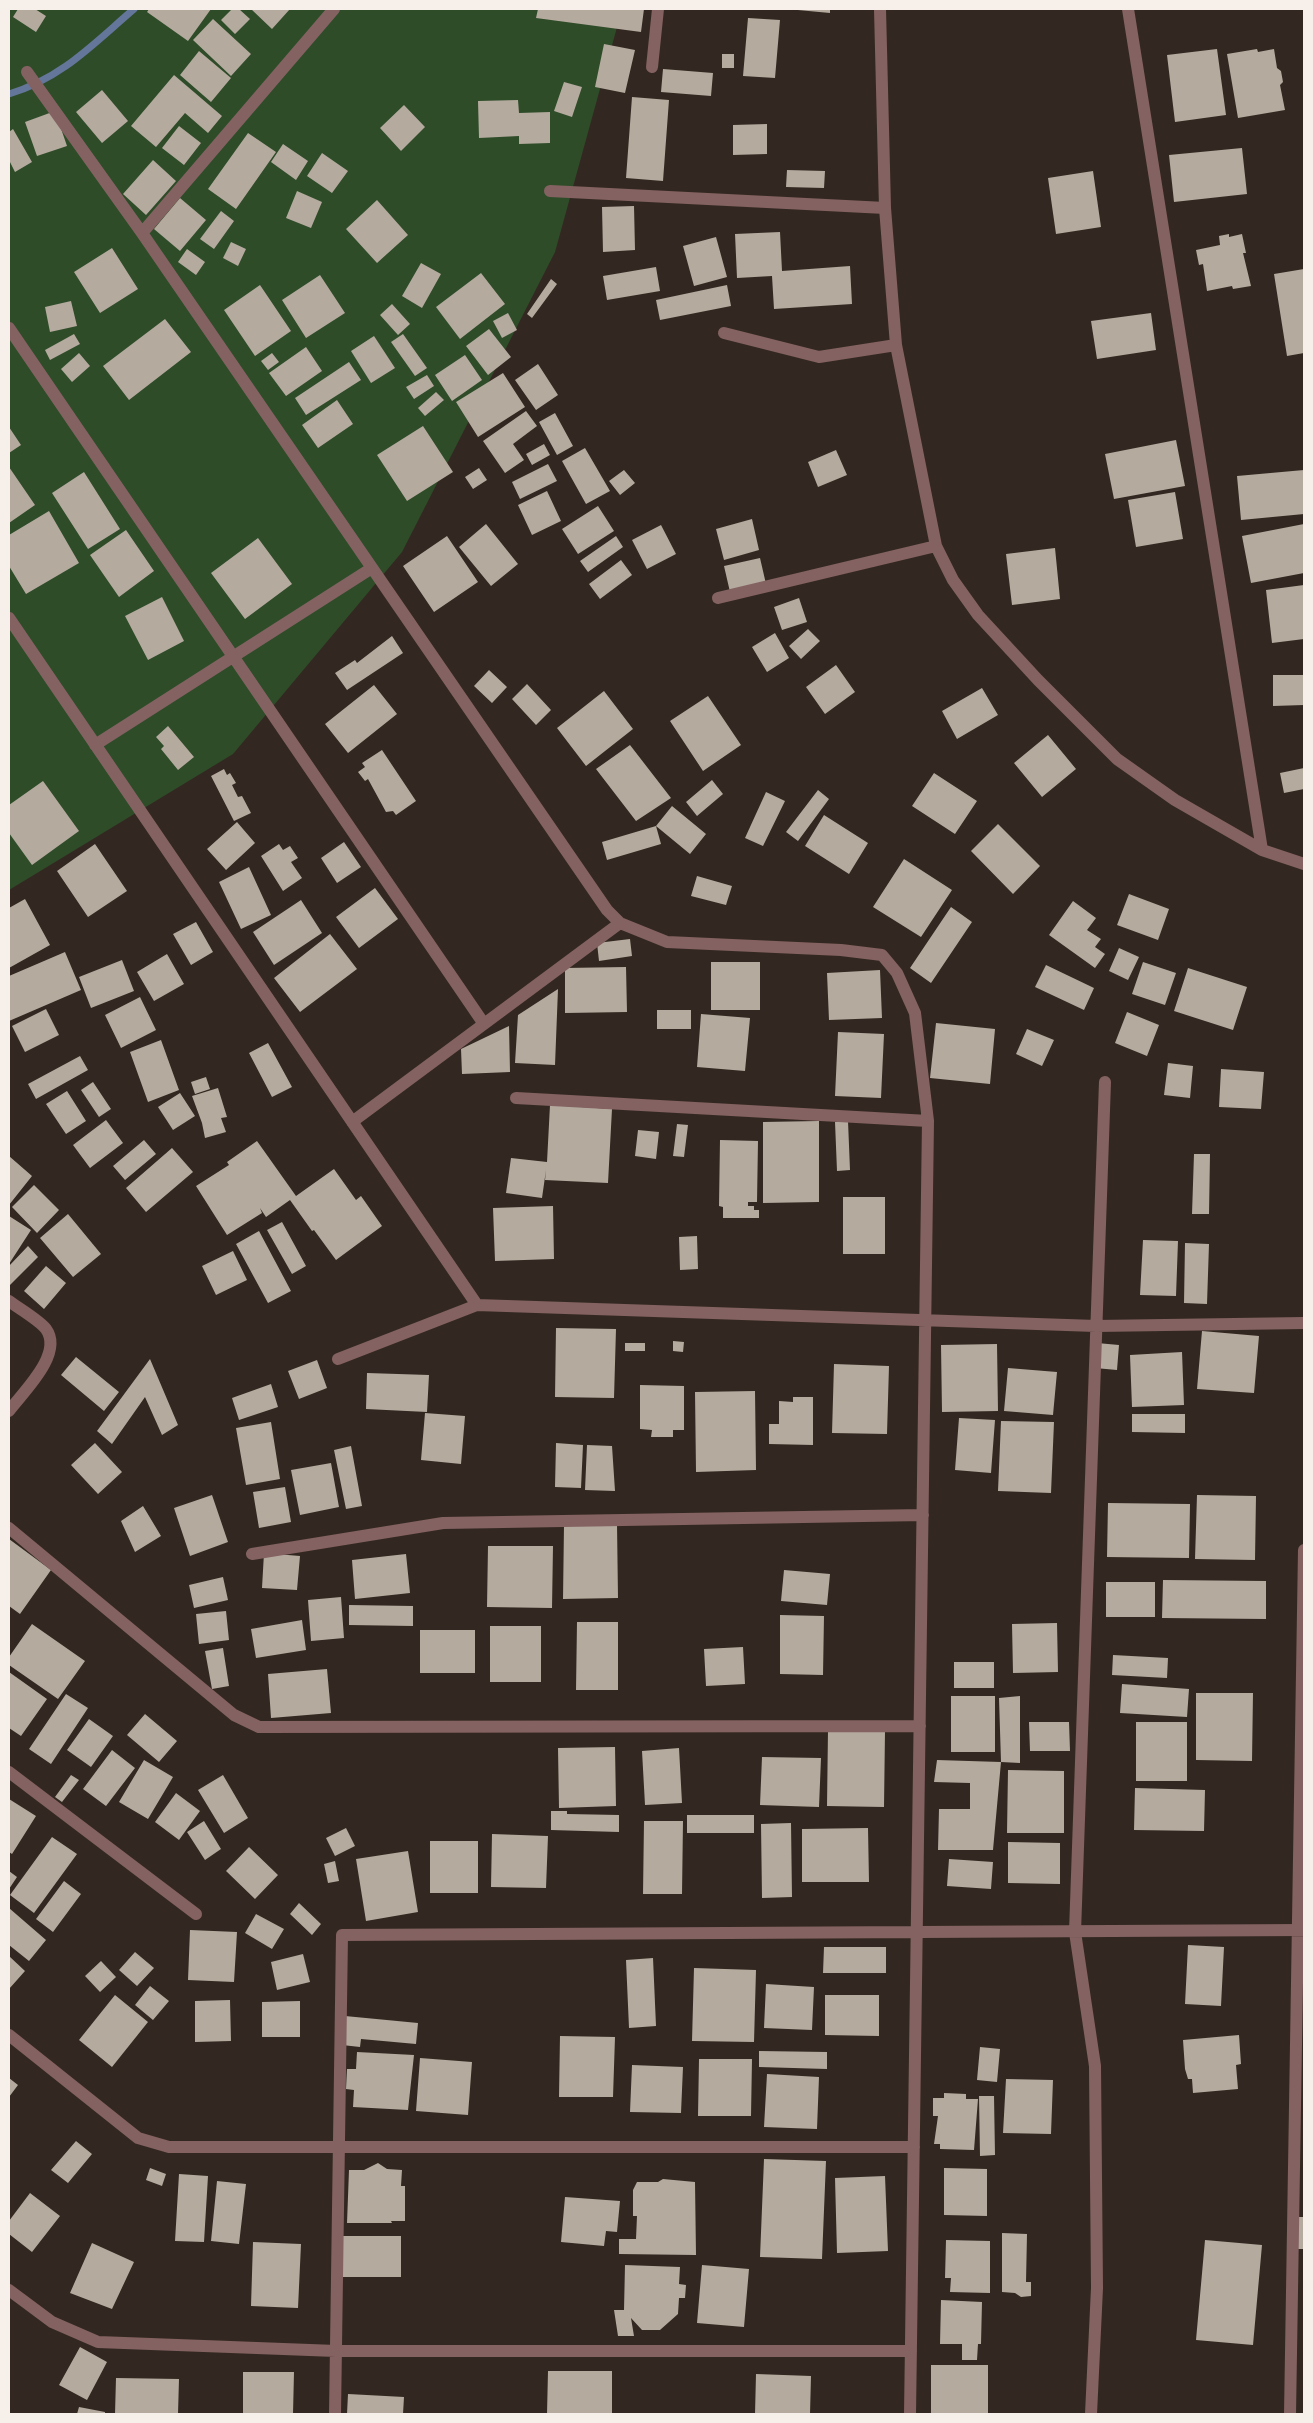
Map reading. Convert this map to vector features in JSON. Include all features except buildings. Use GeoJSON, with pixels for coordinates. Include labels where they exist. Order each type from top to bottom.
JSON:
{"type":"FeatureCollection","features":[{"type":"Feature","properties":{"kind":"street"},"geometry":{"type":"LineString","coordinates":[[142,233],[334,9]]}},
{"type":"Feature","properties":{"kind":"street"},"geometry":{"type":"LineString","coordinates":[[652,68],[658,9]]}},
{"type":"Feature","properties":{"kind":"street"},"geometry":{"type":"LineString","coordinates":[[880,9],[885,208],[896,345],[936,546],[953,580],[978,615],[1038,680],[1117,759],[1175,800],[1262,850],[1304,864]]}},
{"type":"Feature","properties":{"kind":"street"},"geometry":{"type":"LineString","coordinates":[[1128,9],[1262,850]]}},
{"type":"Feature","properties":{"kind":"street"},"geometry":{"type":"LineString","coordinates":[[27,72],[142,233],[607,910],[620,923],[667,942],[841,950],[882,955],[897,973],[915,1013],[928,1121],[910,2414]]}},
{"type":"Feature","properties":{"kind":"street"},"geometry":{"type":"LineString","coordinates":[[550,191],[885,208]]}},
{"type":"Feature","properties":{"kind":"street"},"geometry":{"type":"LineString","coordinates":[[9,328],[484,1024]]}},
{"type":"Feature","properties":{"kind":"street"},"geometry":{"type":"LineString","coordinates":[[724,333],[819,357],[896,345]]}},
{"type":"Feature","properties":{"kind":"street"},"geometry":{"type":"LineString","coordinates":[[718,598],[936,546]]}},
{"type":"Feature","properties":{"kind":"street"},"geometry":{"type":"LineString","coordinates":[[95,745],[372,568]]}},
{"type":"Feature","properties":{"kind":"street"},"geometry":{"type":"LineString","coordinates":[[9,618],[477,1305]]}},
{"type":"Feature","properties":{"kind":"street"},"geometry":{"type":"LineString","coordinates":[[352,1122],[620,923]]}},
{"type":"Feature","properties":{"kind":"street"},"geometry":{"type":"LineString","coordinates":[[1091,2414],[1097,2288],[1095,2066],[1075,1932],[1105,1082]]}},
{"type":"Feature","properties":{"kind":"street"},"geometry":{"type":"LineString","coordinates":[[516,1098],[928,1121]]}},
{"type":"Feature","properties":{"kind":"street"},"geometry":{"type":"LineString","coordinates":[[9,1301],[46,1329],[51,1343],[48,1360],[9,1411]]}},
{"type":"Feature","properties":{"kind":"street"},"geometry":{"type":"LineString","coordinates":[[338,1359],[477,1305],[1096,1326],[1304,1323]]}},
{"type":"Feature","properties":{"kind":"street"},"geometry":{"type":"LineString","coordinates":[[252,1554],[443,1524],[923,1515]]}},
{"type":"Feature","properties":{"kind":"street"},"geometry":{"type":"LineString","coordinates":[[9,1528],[234,1715],[259,1728],[920,1726]]}},
{"type":"Feature","properties":{"kind":"street"},"geometry":{"type":"LineString","coordinates":[[1290,2414],[1301,1930],[1304,1550]]}},
{"type":"Feature","properties":{"kind":"street"},"geometry":{"type":"LineString","coordinates":[[9,1772],[196,1914]]}},
{"type":"Feature","properties":{"kind":"street"},"geometry":{"type":"LineString","coordinates":[[335,2414],[342,1935],[1301,1930]]}},
{"type":"Feature","properties":{"kind":"street"},"geometry":{"type":"LineString","coordinates":[[9,2036],[138,2138],[169,2147],[914,2147]]}},
{"type":"Feature","properties":{"kind":"street"},"geometry":{"type":"LineString","coordinates":[[9,2290],[52,2322],[98,2342],[336,2351],[911,2351]]}},
{"type":"Feature","properties":{"kind":"green space"},"geometry":{"type":"Polygon","coordinates":[[[9,9],[622,9],[555,252],[402,552],[233,754],[9,890],[9,9]]]}},
{"type":"Feature","properties":{"kind":"waterway"},"geometry":{"type":"LineString","coordinates":[[9,94],[45,79],[76,59],[134,9]]}}]}
